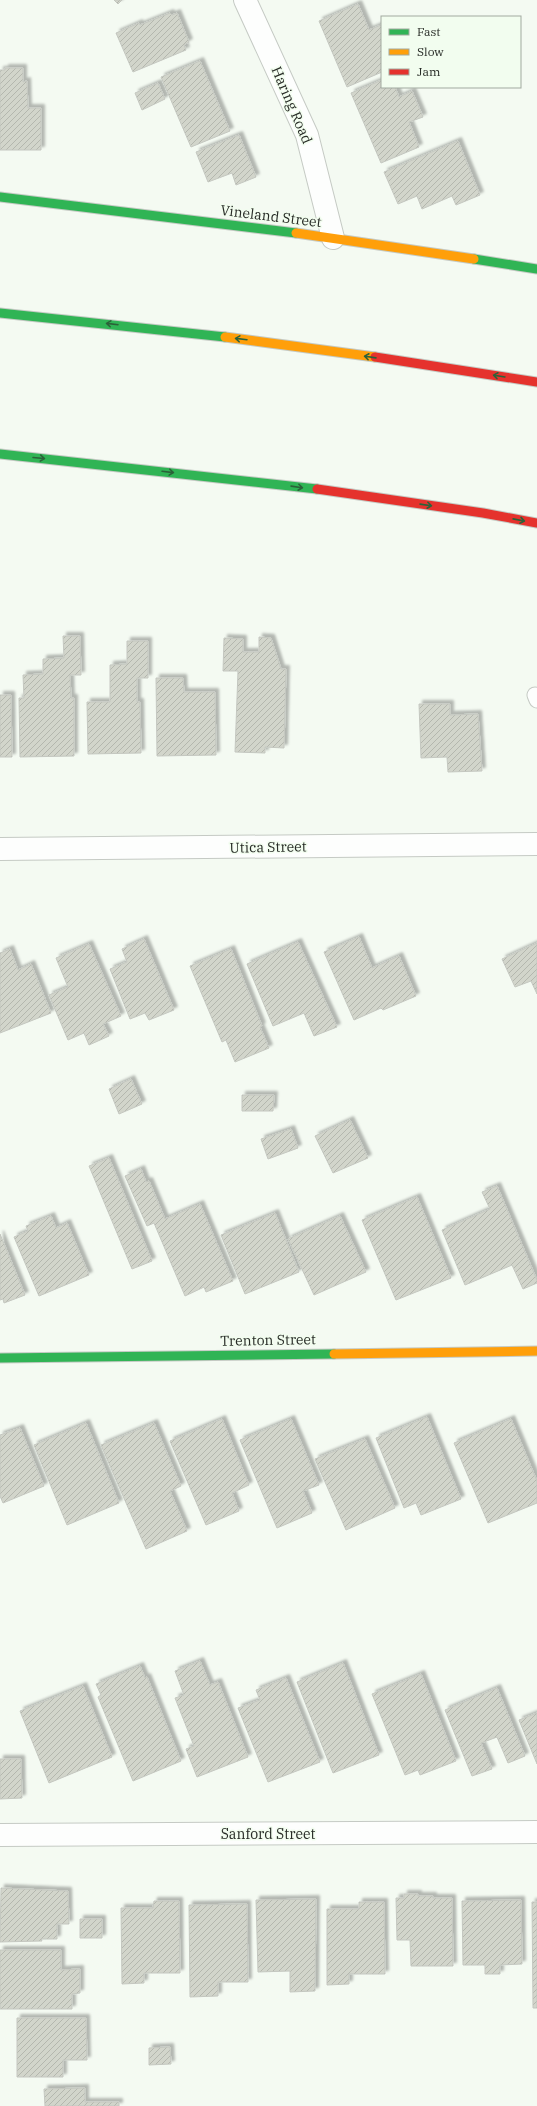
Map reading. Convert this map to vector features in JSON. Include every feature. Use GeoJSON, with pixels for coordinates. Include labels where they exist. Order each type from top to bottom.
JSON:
{"type":"FeatureCollection","features":[{"type":"Feature","properties":{"kind":"main road","name":"Vineland Street"},"geometry":{"type":"LineString","coordinates":[[0,197],[333,238],[537,269]]}},
{"type":"Feature","properties":{"kind":"main road"},"geometry":{"type":"LineString","coordinates":[[0,313],[88,321],[273,343],[537,382]]}},
{"type":"Feature","properties":{"kind":"main road"},"geometry":{"type":"LineString","coordinates":[[0,454],[282,484],[483,513],[537,523]]}},
{"type":"Feature","properties":{"kind":"main road","name":"Trenton Street"},"geometry":{"type":"LineString","coordinates":[[0,1358],[537,1351]]}},
{"type":"Feature","properties":{"kind":"street","name":"Haring Road"},"geometry":{"type":"LineString","coordinates":[[245,0],[307,135],[333,238]]}},
{"type":"Feature","properties":{"kind":"street","name":"Utica Street"},"geometry":{"type":"LineString","coordinates":[[0,849],[537,844]]}},
{"type":"Feature","properties":{"kind":"street","name":"Sanford Street"},"geometry":{"type":"LineString","coordinates":[[0,1836],[537,1832]]}},
{"type":"Feature","properties":{"kind":"building"},"geometry":{"type":"Polygon","coordinates":[[[114,0],[122,0],[118,4],[114,0]]]}},
{"type":"Feature","properties":{"kind":"building"},"geometry":{"type":"Polygon","coordinates":[[[358,4],[369,30],[381,25],[381,72],[347,87],[319,21],[358,4]]]}},
{"type":"Feature","properties":{"kind":"building"},"geometry":{"type":"Polygon","coordinates":[[[170,13],[172,15],[177,13],[189,42],[184,45],[186,50],[133,72],[116,33],[139,23],[140,25],[170,13]]]}},
{"type":"Feature","properties":{"kind":"building"},"geometry":{"type":"Polygon","coordinates":[[[200,61],[230,131],[191,147],[161,77],[200,61]]]}},
{"type":"Feature","properties":{"kind":"building"},"geometry":{"type":"Polygon","coordinates":[[[5,68],[23,68],[23,82],[27,81],[28,108],[41,108],[41,150],[0,150],[0,70],[5,70],[5,68]]]}},
{"type":"Feature","properties":{"kind":"building"},"geometry":{"type":"Polygon","coordinates":[[[381,80],[381,88],[395,88],[399,97],[412,91],[423,117],[409,122],[419,147],[381,163],[351,93],[381,80]]]}},
{"type":"Feature","properties":{"kind":"building"},"geometry":{"type":"Polygon","coordinates":[[[158,83],[165,99],[142,110],[135,93],[158,83]]]}},
{"type":"Feature","properties":{"kind":"building"},"geometry":{"type":"Polygon","coordinates":[[[239,135],[256,177],[236,185],[232,173],[208,182],[196,152],[239,135]]]}},
{"type":"Feature","properties":{"kind":"building"},"geometry":{"type":"Polygon","coordinates":[[[458,141],[480,195],[456,205],[452,196],[422,209],[417,196],[398,204],[384,172],[458,141]]]}},
{"type":"Feature","properties":{"kind":"building"},"geometry":{"type":"Polygon","coordinates":[[[63,636],[80,636],[81,675],[70,675],[71,698],[74,698],[74,756],[20,757],[19,698],[24,698],[23,675],[43,674],[43,659],[64,658],[63,636]]]}},
{"type":"Feature","properties":{"kind":"building"},"geometry":{"type":"Polygon","coordinates":[[[259,637],[271,638],[281,669],[286,669],[284,748],[265,747],[265,753],[235,752],[238,671],[223,671],[224,638],[243,639],[243,652],[259,652],[259,637]]]}},
{"type":"Feature","properties":{"kind":"building"},"geometry":{"type":"Polygon","coordinates":[[[127,641],[148,641],[148,678],[137,678],[137,702],[140,702],[141,753],[88,754],[87,702],[110,702],[110,665],[127,664],[127,641]]]}},
{"type":"Feature","properties":{"kind":"building"},"geometry":{"type":"Polygon","coordinates":[[[156,678],[183,678],[184,692],[215,692],[216,755],[157,756],[156,678]]]}},
{"type":"Feature","properties":{"kind":"building"},"geometry":{"type":"Polygon","coordinates":[[[0,695],[11,695],[12,757],[0,757],[0,695]]]}},
{"type":"Feature","properties":{"kind":"building"},"geometry":{"type":"Polygon","coordinates":[[[419,704],[450,704],[450,715],[478,714],[482,771],[448,772],[447,757],[421,758],[419,704]]]}},
{"type":"Feature","properties":{"kind":"building"},"geometry":{"type":"Polygon","coordinates":[[[359,937],[372,968],[399,956],[416,996],[383,1010],[381,1008],[354,1020],[324,952],[359,937]]]}},
{"type":"Feature","properties":{"kind":"building"},"geometry":{"type":"Polygon","coordinates":[[[144,939],[174,1010],[149,1020],[145,1013],[130,1019],[110,969],[127,962],[122,949],[144,939]]]}},
{"type":"Feature","properties":{"kind":"building"},"geometry":{"type":"Polygon","coordinates":[[[298,942],[337,1027],[314,1036],[304,1013],[273,1026],[247,964],[298,942]]]}},
{"type":"Feature","properties":{"kind":"building"},"geometry":{"type":"Polygon","coordinates":[[[537,943],[537,994],[531,981],[515,987],[502,959],[537,943]]]}},
{"type":"Feature","properties":{"kind":"building"},"geometry":{"type":"Polygon","coordinates":[[[89,944],[121,1016],[103,1024],[109,1036],[89,1045],[84,1033],[68,1040],[49,995],[68,987],[56,958],[89,944]]]}},
{"type":"Feature","properties":{"kind":"building"},"geometry":{"type":"Polygon","coordinates":[[[10,949],[18,970],[31,964],[51,1013],[0,1033],[0,953],[10,949]]]}},
{"type":"Feature","properties":{"kind":"building"},"geometry":{"type":"Polygon","coordinates":[[[231,949],[262,1026],[260,1027],[269,1048],[235,1062],[226,1040],[222,1042],[190,966],[231,949]]]}},
{"type":"Feature","properties":{"kind":"building"},"geometry":{"type":"Polygon","coordinates":[[[131,1079],[142,1104],[119,1114],[109,1089],[131,1079]]]}},
{"type":"Feature","properties":{"kind":"building"},"geometry":{"type":"Polygon","coordinates":[[[242,1095],[274,1095],[273,1111],[242,1111],[242,1095]]]}},
{"type":"Feature","properties":{"kind":"building"},"geometry":{"type":"Polygon","coordinates":[[[350,1120],[368,1158],[333,1173],[315,1136],[350,1120]]]}},
{"type":"Feature","properties":{"kind":"building"},"geometry":{"type":"Polygon","coordinates":[[[291,1129],[298,1148],[268,1159],[261,1139],[291,1129]]]}},
{"type":"Feature","properties":{"kind":"building"},"geometry":{"type":"Polygon","coordinates":[[[109,1158],[152,1261],[132,1269],[89,1166],[109,1158]]]}},
{"type":"Feature","properties":{"kind":"building"},"geometry":{"type":"Polygon","coordinates":[[[141,1169],[146,1182],[149,1181],[165,1219],[200,1204],[233,1281],[206,1292],[204,1287],[185,1296],[154,1223],[147,1226],[125,1176],[141,1169]]]}},
{"type":"Feature","properties":{"kind":"building"},"geometry":{"type":"Polygon","coordinates":[[[497,1186],[537,1280],[537,1283],[523,1289],[512,1265],[465,1285],[442,1230],[490,1209],[482,1192],[497,1186]]]}},
{"type":"Feature","properties":{"kind":"building"},"geometry":{"type":"Polygon","coordinates":[[[417,1197],[451,1278],[396,1300],[362,1220],[417,1197]]]}},
{"type":"Feature","properties":{"kind":"building"},"geometry":{"type":"Polygon","coordinates":[[[275,1213],[299,1272],[245,1294],[221,1235],[275,1213]]]}},
{"type":"Feature","properties":{"kind":"building"},"geometry":{"type":"Polygon","coordinates":[[[51,1216],[56,1228],[67,1223],[89,1275],[39,1296],[14,1237],[28,1231],[26,1226],[51,1216]]]}},
{"type":"Feature","properties":{"kind":"building"},"geometry":{"type":"Polygon","coordinates":[[[340,1216],[366,1272],[314,1295],[288,1239],[340,1216]]]}},
{"type":"Feature","properties":{"kind":"building"},"geometry":{"type":"Polygon","coordinates":[[[0,1234],[25,1295],[4,1303],[3,1299],[0,1300],[0,1234]]]}},
{"type":"Feature","properties":{"kind":"building"},"geometry":{"type":"Polygon","coordinates":[[[427,1417],[461,1499],[421,1515],[416,1503],[404,1508],[376,1438],[427,1417]]]}},
{"type":"Feature","properties":{"kind":"building"},"geometry":{"type":"Polygon","coordinates":[[[222,1419],[249,1485],[232,1493],[239,1511],[206,1525],[170,1441],[222,1419]]]}},
{"type":"Feature","properties":{"kind":"building"},"geometry":{"type":"Polygon","coordinates":[[[291,1419],[319,1485],[303,1491],[312,1513],[277,1528],[240,1440],[291,1419]]]}},
{"type":"Feature","properties":{"kind":"building"},"geometry":{"type":"Polygon","coordinates":[[[511,1419],[537,1481],[537,1503],[488,1523],[454,1443],[511,1419]]]}},
{"type":"Feature","properties":{"kind":"building"},"geometry":{"type":"Polygon","coordinates":[[[86,1423],[119,1503],[67,1525],[34,1445],[86,1423]]]}},
{"type":"Feature","properties":{"kind":"building"},"geometry":{"type":"Polygon","coordinates":[[[154,1423],[181,1486],[170,1491],[187,1531],[146,1549],[101,1445],[154,1423]]]}},
{"type":"Feature","properties":{"kind":"building"},"geometry":{"type":"Polygon","coordinates":[[[20,1428],[44,1486],[3,1503],[0,1496],[0,1435],[20,1428]]]}},
{"type":"Feature","properties":{"kind":"building"},"geometry":{"type":"Polygon","coordinates":[[[365,1439],[395,1508],[346,1530],[315,1459],[365,1439]]]}},
{"type":"Feature","properties":{"kind":"building"},"geometry":{"type":"Polygon","coordinates":[[[200,1661],[210,1685],[218,1682],[248,1757],[197,1777],[186,1749],[194,1746],[175,1698],[184,1695],[175,1671],[200,1661]]]}},
{"type":"Feature","properties":{"kind":"building"},"geometry":{"type":"Polygon","coordinates":[[[343,1663],[379,1755],[333,1773],[297,1682],[343,1663]]]}},
{"type":"Feature","properties":{"kind":"building"},"geometry":{"type":"Polygon","coordinates":[[[140,1666],[145,1678],[147,1677],[181,1761],[133,1781],[98,1697],[101,1695],[96,1684],[140,1666]]]}},
{"type":"Feature","properties":{"kind":"building"},"geometry":{"type":"Polygon","coordinates":[[[421,1674],[456,1761],[420,1775],[418,1770],[405,1775],[372,1694],[421,1674]]]}},
{"type":"Feature","properties":{"kind":"building"},"geometry":{"type":"Polygon","coordinates":[[[286,1678],[320,1762],[268,1782],[238,1708],[260,1700],[256,1690],[286,1678]]]}},
{"type":"Feature","properties":{"kind":"building"},"geometry":{"type":"Polygon","coordinates":[[[83,1686],[112,1757],[49,1783],[20,1711],[83,1686]]]}},
{"type":"Feature","properties":{"kind":"building"},"geometry":{"type":"Polygon","coordinates":[[[497,1688],[525,1756],[508,1763],[497,1737],[481,1743],[492,1769],[472,1776],[445,1710],[497,1688]]]}},
{"type":"Feature","properties":{"kind":"building"},"geometry":{"type":"Polygon","coordinates":[[[537,1713],[537,1764],[519,1720],[537,1713]]]}},
{"type":"Feature","properties":{"kind":"building"},"geometry":{"type":"Polygon","coordinates":[[[0,1759],[21,1759],[22,1798],[0,1799],[0,1759]]]}},
{"type":"Feature","properties":{"kind":"building"},"geometry":{"type":"Polygon","coordinates":[[[1,1888],[68,1891],[69,1924],[57,1924],[57,1939],[41,1939],[42,1941],[0,1942],[1,1888]]]}},
{"type":"Feature","properties":{"kind":"building"},"geometry":{"type":"Polygon","coordinates":[[[404,1894],[433,1896],[433,1898],[452,1898],[453,1966],[411,1966],[410,1940],[397,1940],[396,1898],[404,1898],[404,1894]]]}},
{"type":"Feature","properties":{"kind":"building"},"geometry":{"type":"Polygon","coordinates":[[[316,1899],[315,1991],[290,1992],[290,1971],[258,1972],[256,1900],[316,1899]]]}},
{"type":"Feature","properties":{"kind":"building"},"geometry":{"type":"Polygon","coordinates":[[[521,1900],[522,1964],[500,1965],[500,1974],[485,1974],[485,1965],[463,1965],[462,1901],[521,1900]]]}},
{"type":"Feature","properties":{"kind":"building"},"geometry":{"type":"Polygon","coordinates":[[[154,1901],[179,1901],[180,1973],[144,1973],[144,1983],[122,1984],[121,1908],[153,1908],[154,1901]]]}},
{"type":"Feature","properties":{"kind":"building"},"geometry":{"type":"Polygon","coordinates":[[[359,1902],[384,1902],[385,1974],[349,1974],[349,1984],[327,1985],[327,1909],[359,1909],[359,1902]]]}},
{"type":"Feature","properties":{"kind":"building"},"geometry":{"type":"Polygon","coordinates":[[[532,1902],[537,1902],[537,2008],[533,2008],[532,1902]]]}},
{"type":"Feature","properties":{"kind":"building"},"geometry":{"type":"Polygon","coordinates":[[[247,1904],[248,1982],[218,1982],[218,1996],[190,1997],[189,1905],[247,1904]]]}},
{"type":"Feature","properties":{"kind":"building"},"geometry":{"type":"Polygon","coordinates":[[[80,1919],[102,1919],[102,1938],[80,1938],[80,1919]]]}},
{"type":"Feature","properties":{"kind":"building"},"geometry":{"type":"Polygon","coordinates":[[[0,1950],[61,1950],[61,1970],[80,1969],[80,1993],[72,1994],[72,2009],[0,2009],[0,1950]]]}},
{"type":"Feature","properties":{"kind":"building"},"geometry":{"type":"Polygon","coordinates":[[[17,2018],[86,2018],[87,2060],[63,2060],[63,2077],[17,2077],[17,2018]]]}},
{"type":"Feature","properties":{"kind":"building"},"geometry":{"type":"Polygon","coordinates":[[[170,2047],[171,2064],[149,2065],[149,2048],[170,2047]]]}},
{"type":"Feature","properties":{"kind":"building"},"geometry":{"type":"Polygon","coordinates":[[[85,2088],[85,2102],[119,2102],[119,2106],[45,2106],[44,2089],[85,2088]]]}},
{"type":"Feature","properties":{"kind":"traffic: fast"},"geometry":{"type":"LineString","coordinates":[[0,197],[296,233]]}},
{"type":"Feature","properties":{"kind":"traffic: fast"},"geometry":{"type":"LineString","coordinates":[[474,259],[537,269]]}},
{"type":"Feature","properties":{"kind":"traffic: fast"},"geometry":{"type":"LineString","coordinates":[[0,313],[225,337]]}},
{"type":"Feature","properties":{"kind":"traffic: fast"},"geometry":{"type":"LineString","coordinates":[[0,454],[317,489]]}},
{"type":"Feature","properties":{"kind":"traffic: fast"},"geometry":{"type":"LineString","coordinates":[[0,1358],[334,1354]]}},
{"type":"Feature","properties":{"kind":"traffic: slow"},"geometry":{"type":"LineString","coordinates":[[296,233],[474,259]]}},
{"type":"Feature","properties":{"kind":"traffic: slow"},"geometry":{"type":"LineString","coordinates":[[225,337],[375,357]]}},
{"type":"Feature","properties":{"kind":"traffic: slow"},"geometry":{"type":"LineString","coordinates":[[334,1354],[537,1351]]}},
{"type":"Feature","properties":{"kind":"traffic: jam"},"geometry":{"type":"LineString","coordinates":[[375,357],[537,382]]}},
{"type":"Feature","properties":{"kind":"traffic: jam"},"geometry":{"type":"LineString","coordinates":[[317,489],[483,513],[537,523]]}}]}
